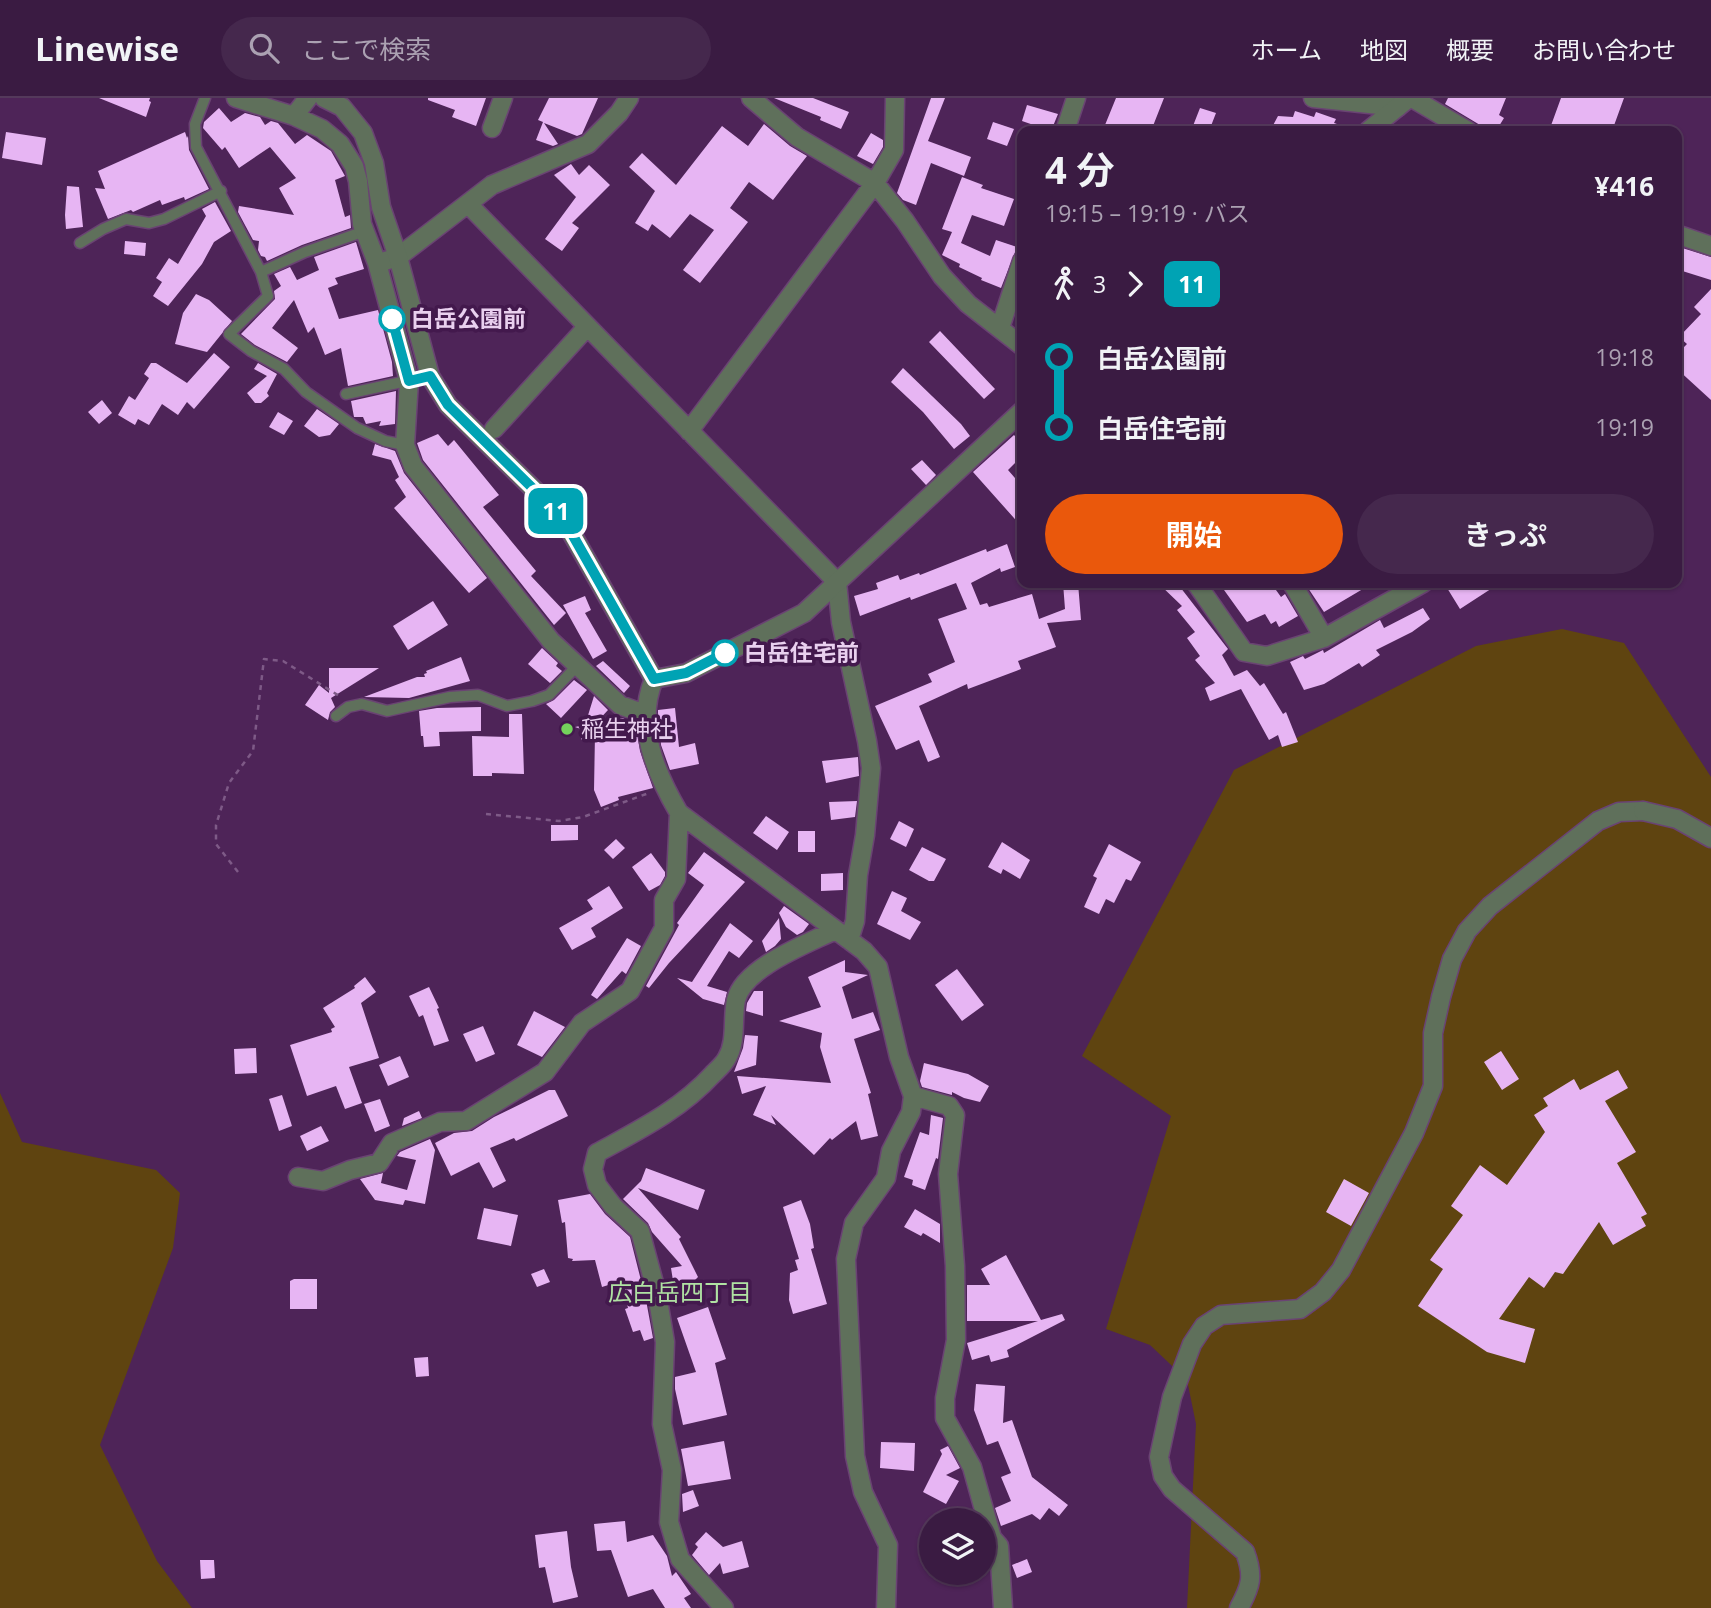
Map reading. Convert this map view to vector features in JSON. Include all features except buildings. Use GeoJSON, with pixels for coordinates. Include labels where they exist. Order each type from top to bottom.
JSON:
{"type":"FeatureCollection","features":[{"type":"Feature","properties":{"kind":"street"},"geometry":{"type":"LineString","coordinates":[[236,98],[294,116],[322,129],[340,144],[354,166],[362,224],[386,260],[430,376],[448,405],[563,518],[654,679]]}},
{"type":"Feature","properties":{"kind":"street"},"geometry":{"type":"LineString","coordinates":[[294,116],[308,98]]}},
{"type":"Feature","properties":{"kind":"street"},"geometry":{"type":"LineString","coordinates":[[324,98],[342,107],[363,132],[374,163],[386,260],[409,381],[405,446],[413,466],[551,641],[620,705],[647,715]]}},
{"type":"Feature","properties":{"kind":"street"},"geometry":{"type":"LineString","coordinates":[[492,128],[503,98]]}},
{"type":"Feature","properties":{"kind":"street"},"geometry":{"type":"LineString","coordinates":[[386,260],[492,185],[588,144],[619,113],[629,98]]}},
{"type":"Feature","properties":{"kind":"street"},"geometry":{"type":"LineString","coordinates":[[751,98],[797,137],[875,183],[905,221],[942,276],[968,303],[1017,342]]}},
{"type":"Feature","properties":{"kind":"street"},"geometry":{"type":"LineString","coordinates":[[689,431],[875,183],[894,150],[894,98]]}},
{"type":"Feature","properties":{"kind":"street"},"geometry":{"type":"LineString","coordinates":[[1067,126],[1076,98]]}},
{"type":"Feature","properties":{"kind":"street"},"geometry":{"type":"LineString","coordinates":[[1313,98],[1406,101],[1458,126]]}},
{"type":"Feature","properties":{"kind":"street"},"geometry":{"type":"LineString","coordinates":[[1374,126],[1406,101]]}},
{"type":"Feature","properties":{"kind":"street"},"geometry":{"type":"LineString","coordinates":[[468,204],[837,582],[841,622],[867,741],[871,768],[855,921],[842,935],[765,965],[746,984],[737,998],[732,1043],[727,1058],[703,1084],[664,1117],[597,1153],[593,1169],[597,1185],[613,1206],[640,1231],[657,1294],[665,1342],[662,1424],[672,1469],[670,1522],[680,1559],[724,1608]]}},
{"type":"Feature","properties":{"kind":"street"},"geometry":{"type":"LineString","coordinates":[[1682,236],[1711,246]]}},
{"type":"Feature","properties":{"kind":"street"},"geometry":{"type":"LineString","coordinates":[[1000,328],[1017,276]]}},
{"type":"Feature","properties":{"kind":"street"},"geometry":{"type":"LineString","coordinates":[[495,429],[587,327]]}},
{"type":"Feature","properties":{"kind":"street"},"geometry":{"type":"LineString","coordinates":[[654,679],[686,673],[804,613],[1017,416]]}},
{"type":"Feature","properties":{"kind":"street"},"geometry":{"type":"LineString","coordinates":[[1199,588],[1244,652],[1267,656],[1324,638],[1414,588]]}},
{"type":"Feature","properties":{"kind":"street"},"geometry":{"type":"LineString","coordinates":[[1295,588],[1324,638]]}},
{"type":"Feature","properties":{"kind":"street"},"geometry":{"type":"LineString","coordinates":[[654,679],[647,696],[647,737],[664,787],[679,813],[864,951],[878,967],[899,1057],[913,1096],[911,1112],[891,1151],[886,1178],[854,1223],[846,1259],[855,1456],[863,1492],[888,1545],[886,1608]]}},
{"type":"Feature","properties":{"kind":"street"},"geometry":{"type":"LineString","coordinates":[[1239,1608],[1250,1587],[1250,1566],[1245,1552],[1172,1489],[1163,1476],[1159,1457],[1172,1397],[1192,1345],[1204,1326],[1221,1315],[1300,1309],[1323,1292],[1341,1270],[1414,1133],[1433,1086],[1433,1033],[1452,959],[1467,931],[1490,906],[1598,821],[1619,812],[1643,811],[1677,819],[1711,838]]}},
{"type":"Feature","properties":{"kind":"street"},"geometry":{"type":"LineString","coordinates":[[298,1177],[323,1181],[350,1170],[379,1163],[392,1143],[440,1122],[466,1121],[545,1072],[582,1023],[630,991],[664,928],[664,900],[676,879],[679,813]]}},
{"type":"Feature","properties":{"kind":"street"},"geometry":{"type":"LineString","coordinates":[[913,1096],[949,1106],[955,1115],[948,1174],[955,1266],[956,1340],[945,1398],[945,1418],[972,1467],[992,1538],[999,1546],[1003,1608]]}},
{"type":"Feature","properties":{"kind":"lane"},"geometry":{"type":"LineString","coordinates":[[205,98],[195,124],[196,147],[261,272],[268,296],[229,334],[251,351],[284,369],[306,392],[357,428],[405,446]]}},
{"type":"Feature","properties":{"kind":"lane"},"geometry":{"type":"LineString","coordinates":[[80,243],[126,219],[149,223],[164,219],[221,191]]}},
{"type":"Feature","properties":{"kind":"lane"},"geometry":{"type":"LineString","coordinates":[[261,272],[305,252],[365,231]]}},
{"type":"Feature","properties":{"kind":"lane"},"geometry":{"type":"LineString","coordinates":[[346,394],[430,376]]}},
{"type":"Feature","properties":{"kind":"lane"},"geometry":{"type":"LineString","coordinates":[[336,716],[348,707],[362,704],[387,711],[450,697],[478,695],[507,706],[532,702],[549,695],[577,666]]}},
{"type":"Feature","properties":{"kind":"path"},"geometry":{"type":"LineString","coordinates":[[238,872],[216,844],[216,825],[229,783],[253,751],[264,659],[282,662],[355,706]]}},
{"type":"Feature","properties":{"kind":"path"},"geometry":{"type":"LineString","coordinates":[[486,814],[559,821],[583,817],[664,787]]}},
{"type":"Feature","properties":{"kind":"shaded area"},"geometry":{"type":"Polygon","coordinates":[[[1562,629],[1624,643],[1711,777],[1711,1608],[1187,1608],[1196,1424],[1187,1380],[1150,1345],[1106,1329],[1171,1116],[1082,1056],[1234,770],[1476,646],[1562,629]]]}},
{"type":"Feature","properties":{"kind":"shaded area"},"geometry":{"type":"Polygon","coordinates":[[[0,1093],[22,1142],[156,1170],[180,1193],[173,1248],[100,1445],[157,1561],[192,1608],[0,1608],[0,1093]]]}},
{"type":"Feature","properties":{"kind":"bus line","name":"11"},"geometry":{"type":"LineString","coordinates":[[392,319],[409,381],[430,376],[448,405],[563,518],[654,679],[686,673],[725,653]]}},
{"type":"Feature","properties":{"kind":"place","name":"白岳公園前"},"geometry":{"type":"Point","coordinates":[392,319]}},
{"type":"Feature","properties":{"kind":"place","name":"白岳住宅前"},"geometry":{"type":"Point","coordinates":[725,653]}},
{"type":"Feature","properties":{"kind":"place","name":"稲生神社"},"geometry":{"type":"Point","coordinates":[567,729]}},
{"type":"Feature","properties":{"kind":"district","name":"広白岳四丁目"},"geometry":{"type":"Point","coordinates":[680,1293]}}]}
